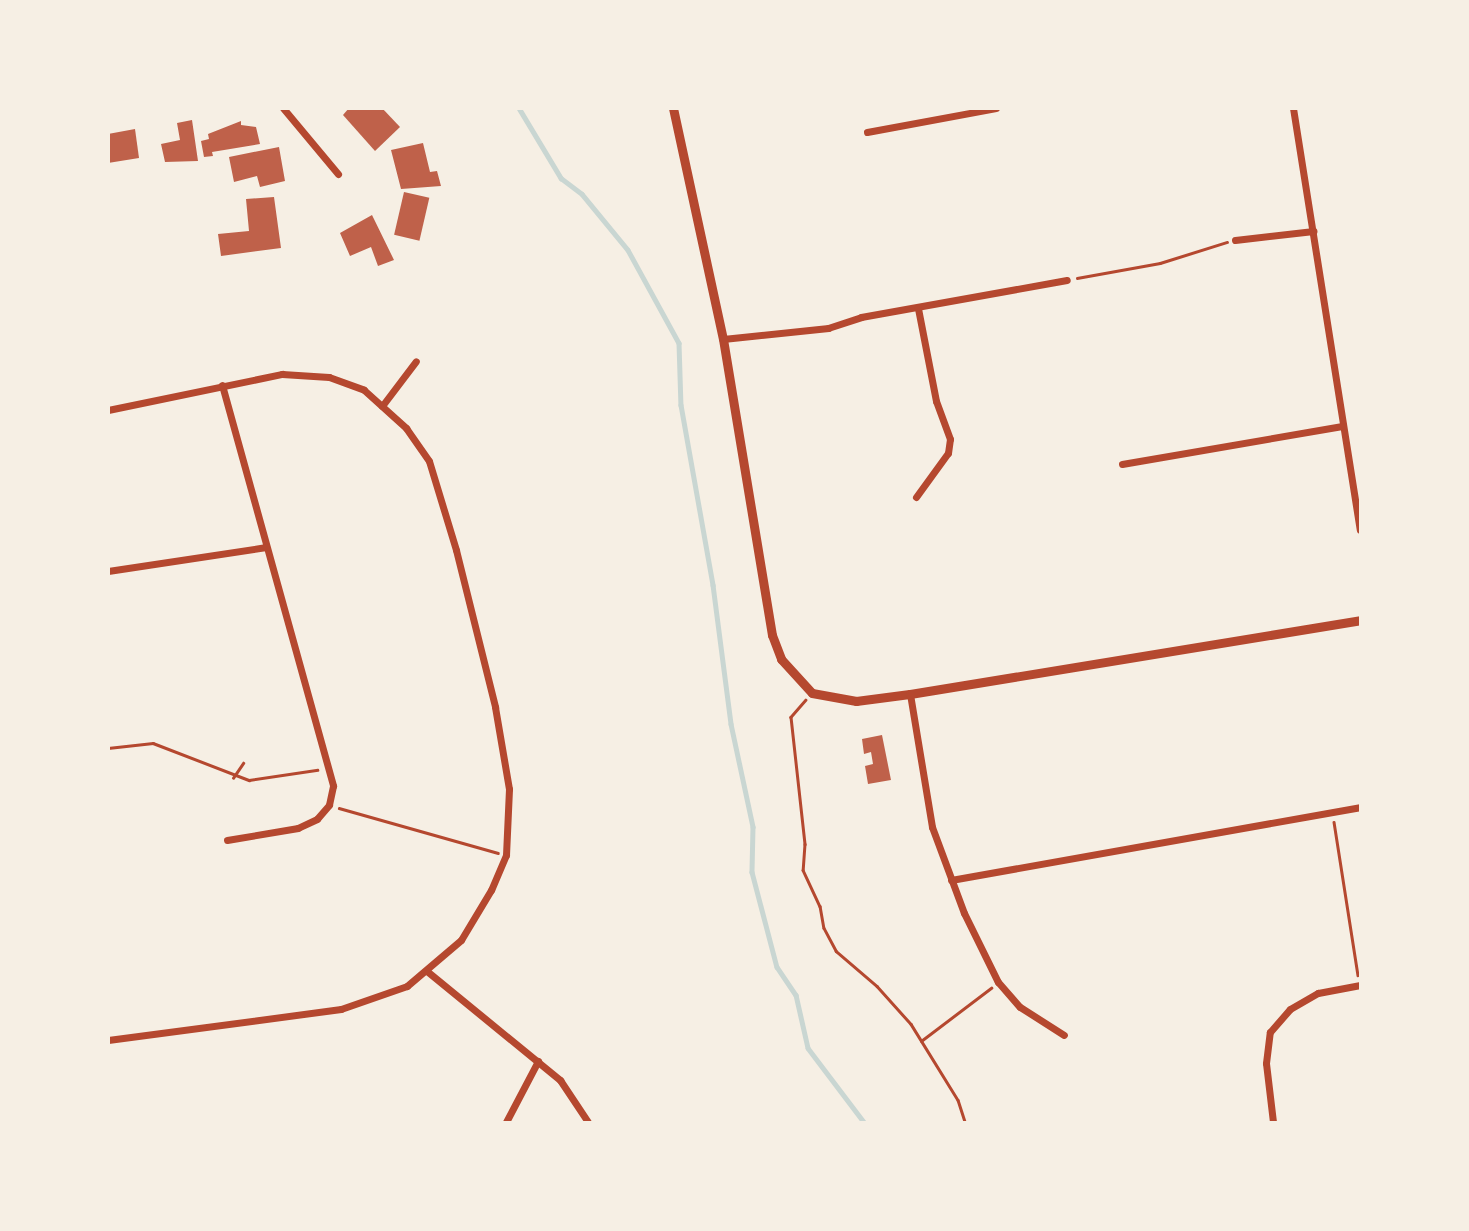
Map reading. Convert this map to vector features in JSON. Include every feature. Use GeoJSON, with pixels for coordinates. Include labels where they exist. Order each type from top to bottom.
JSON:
{"type":"FeatureCollection","features":[{"type":"Feature","properties":{"kind":"street"},"geometry":{"type":"LineString","coordinates":[[283,108],[338,174]]}},
{"type":"Feature","properties":{"kind":"street"},"geometry":{"type":"LineString","coordinates":[[673,108],[723,339],[772,635],[781,659],[812,693],[856,701],[910,694],[1360,620]]}},
{"type":"Feature","properties":{"kind":"street"},"geometry":{"type":"LineString","coordinates":[[867,132],[996,108]]}},
{"type":"Feature","properties":{"kind":"street"},"geometry":{"type":"LineString","coordinates":[[1293,108],[1341,426],[1360,530]]}},
{"type":"Feature","properties":{"kind":"street"},"geometry":{"type":"LineString","coordinates":[[1235,240],[1313,231]]}},
{"type":"Feature","properties":{"kind":"street"},"geometry":{"type":"LineString","coordinates":[[723,339],[828,328],[861,317],[1067,280]]}},
{"type":"Feature","properties":{"kind":"street"},"geometry":{"type":"LineString","coordinates":[[916,497],[948,453],[950,439],[936,401],[918,308]]}},
{"type":"Feature","properties":{"kind":"street"},"geometry":{"type":"LineString","coordinates":[[382,406],[416,361]]}},
{"type":"Feature","properties":{"kind":"street"},"geometry":{"type":"LineString","coordinates":[[108,410],[282,374],[329,377],[364,390],[406,428],[429,461],[456,550],[495,707],[509,789],[506,855],[461,940],[428,972],[407,986],[341,1009],[108,1040]]}},
{"type":"Feature","properties":{"kind":"street"},"geometry":{"type":"LineString","coordinates":[[222,385],[330,769],[329,805],[317,819],[298,828],[227,839]]}},
{"type":"Feature","properties":{"kind":"street"},"geometry":{"type":"LineString","coordinates":[[1122,464],[1341,426]]}},
{"type":"Feature","properties":{"kind":"street"},"geometry":{"type":"LineString","coordinates":[[108,571],[266,547]]}},
{"type":"Feature","properties":{"kind":"street"},"geometry":{"type":"LineString","coordinates":[[910,694],[932,827],[951,880],[998,982],[1020,1007],[1064,1035]]}},
{"type":"Feature","properties":{"kind":"street"},"geometry":{"type":"LineString","coordinates":[[951,880],[1360,807]]}},
{"type":"Feature","properties":{"kind":"street"},"geometry":{"type":"LineString","coordinates":[[428,972],[560,1080],[587,1122]]}},
{"type":"Feature","properties":{"kind":"street"},"geometry":{"type":"LineString","coordinates":[[1273,1122],[1266,1063],[1270,1032],[1290,1009],[1318,993],[1360,985]]}},
{"type":"Feature","properties":{"kind":"street"},"geometry":{"type":"LineString","coordinates":[[506,1122],[538,1060]]}},
{"type":"Feature","properties":{"kind":"path"},"geometry":{"type":"LineString","coordinates":[[1067,280],[1160,263],[1235,240]]}},
{"type":"Feature","properties":{"kind":"path"},"geometry":{"type":"LineString","coordinates":[[812,693],[791,717],[805,844],[803,870],[836,951],[877,986],[921,1041],[958,1100],[965,1122]]}},
{"type":"Feature","properties":{"kind":"path"},"geometry":{"type":"LineString","coordinates":[[108,748],[153,743],[233,778],[249,780],[330,769]]}},
{"type":"Feature","properties":{"kind":"path"},"geometry":{"type":"LineString","coordinates":[[233,778],[243,763]]}},
{"type":"Feature","properties":{"kind":"path"},"geometry":{"type":"LineString","coordinates":[[329,805],[506,855]]}},
{"type":"Feature","properties":{"kind":"path"},"geometry":{"type":"LineString","coordinates":[[1332,812],[1360,985]]}},
{"type":"Feature","properties":{"kind":"path"},"geometry":{"type":"LineString","coordinates":[[921,1041],[998,982]]}},
{"type":"Feature","properties":{"kind":"building"},"geometry":{"type":"Polygon","coordinates":[[[349,108],[382,108],[400,127],[375,151],[343,115],[349,108]]]}},
{"type":"Feature","properties":{"kind":"building"},"geometry":{"type":"Polygon","coordinates":[[[192,120],[198,161],[165,162],[161,144],[180,140],[177,123],[192,120]]]}},
{"type":"Feature","properties":{"kind":"building"},"geometry":{"type":"Polygon","coordinates":[[[241,121],[241,125],[256,127],[260,144],[212,152],[213,156],[204,157],[201,141],[209,139],[208,134],[241,121]]]}},
{"type":"Feature","properties":{"kind":"building"},"geometry":{"type":"Polygon","coordinates":[[[135,129],[139,158],[108,163],[108,134],[135,129]]]}},
{"type":"Feature","properties":{"kind":"building"},"geometry":{"type":"Polygon","coordinates":[[[423,143],[430,172],[437,171],[441,186],[401,189],[391,150],[423,143]]]}},
{"type":"Feature","properties":{"kind":"building"},"geometry":{"type":"Polygon","coordinates":[[[279,147],[285,181],[260,187],[257,176],[234,182],[229,157],[279,147]]]}},
{"type":"Feature","properties":{"kind":"building"},"geometry":{"type":"Polygon","coordinates":[[[404,192],[429,198],[419,241],[394,235],[404,192]]]}},
{"type":"Feature","properties":{"kind":"building"},"geometry":{"type":"Polygon","coordinates":[[[274,197],[281,248],[221,256],[218,234],[249,231],[246,199],[274,197]]]}},
{"type":"Feature","properties":{"kind":"building"},"geometry":{"type":"Polygon","coordinates":[[[372,215],[394,260],[378,266],[371,247],[350,256],[340,233],[372,215]]]}},
{"type":"Feature","properties":{"kind":"building"},"geometry":{"type":"Polygon","coordinates":[[[882,735],[891,780],[868,784],[865,766],[873,764],[871,752],[864,754],[862,739],[882,735]]]}},
{"type":"Feature","properties":{"kind":"waterway"},"geometry":{"type":"LineString","coordinates":[[519,108],[561,178],[582,194],[628,250],[679,343],[681,405],[713,585],[731,724],[753,827],[752,872],[777,967],[796,995],[808,1048],[864,1122]]}}]}
